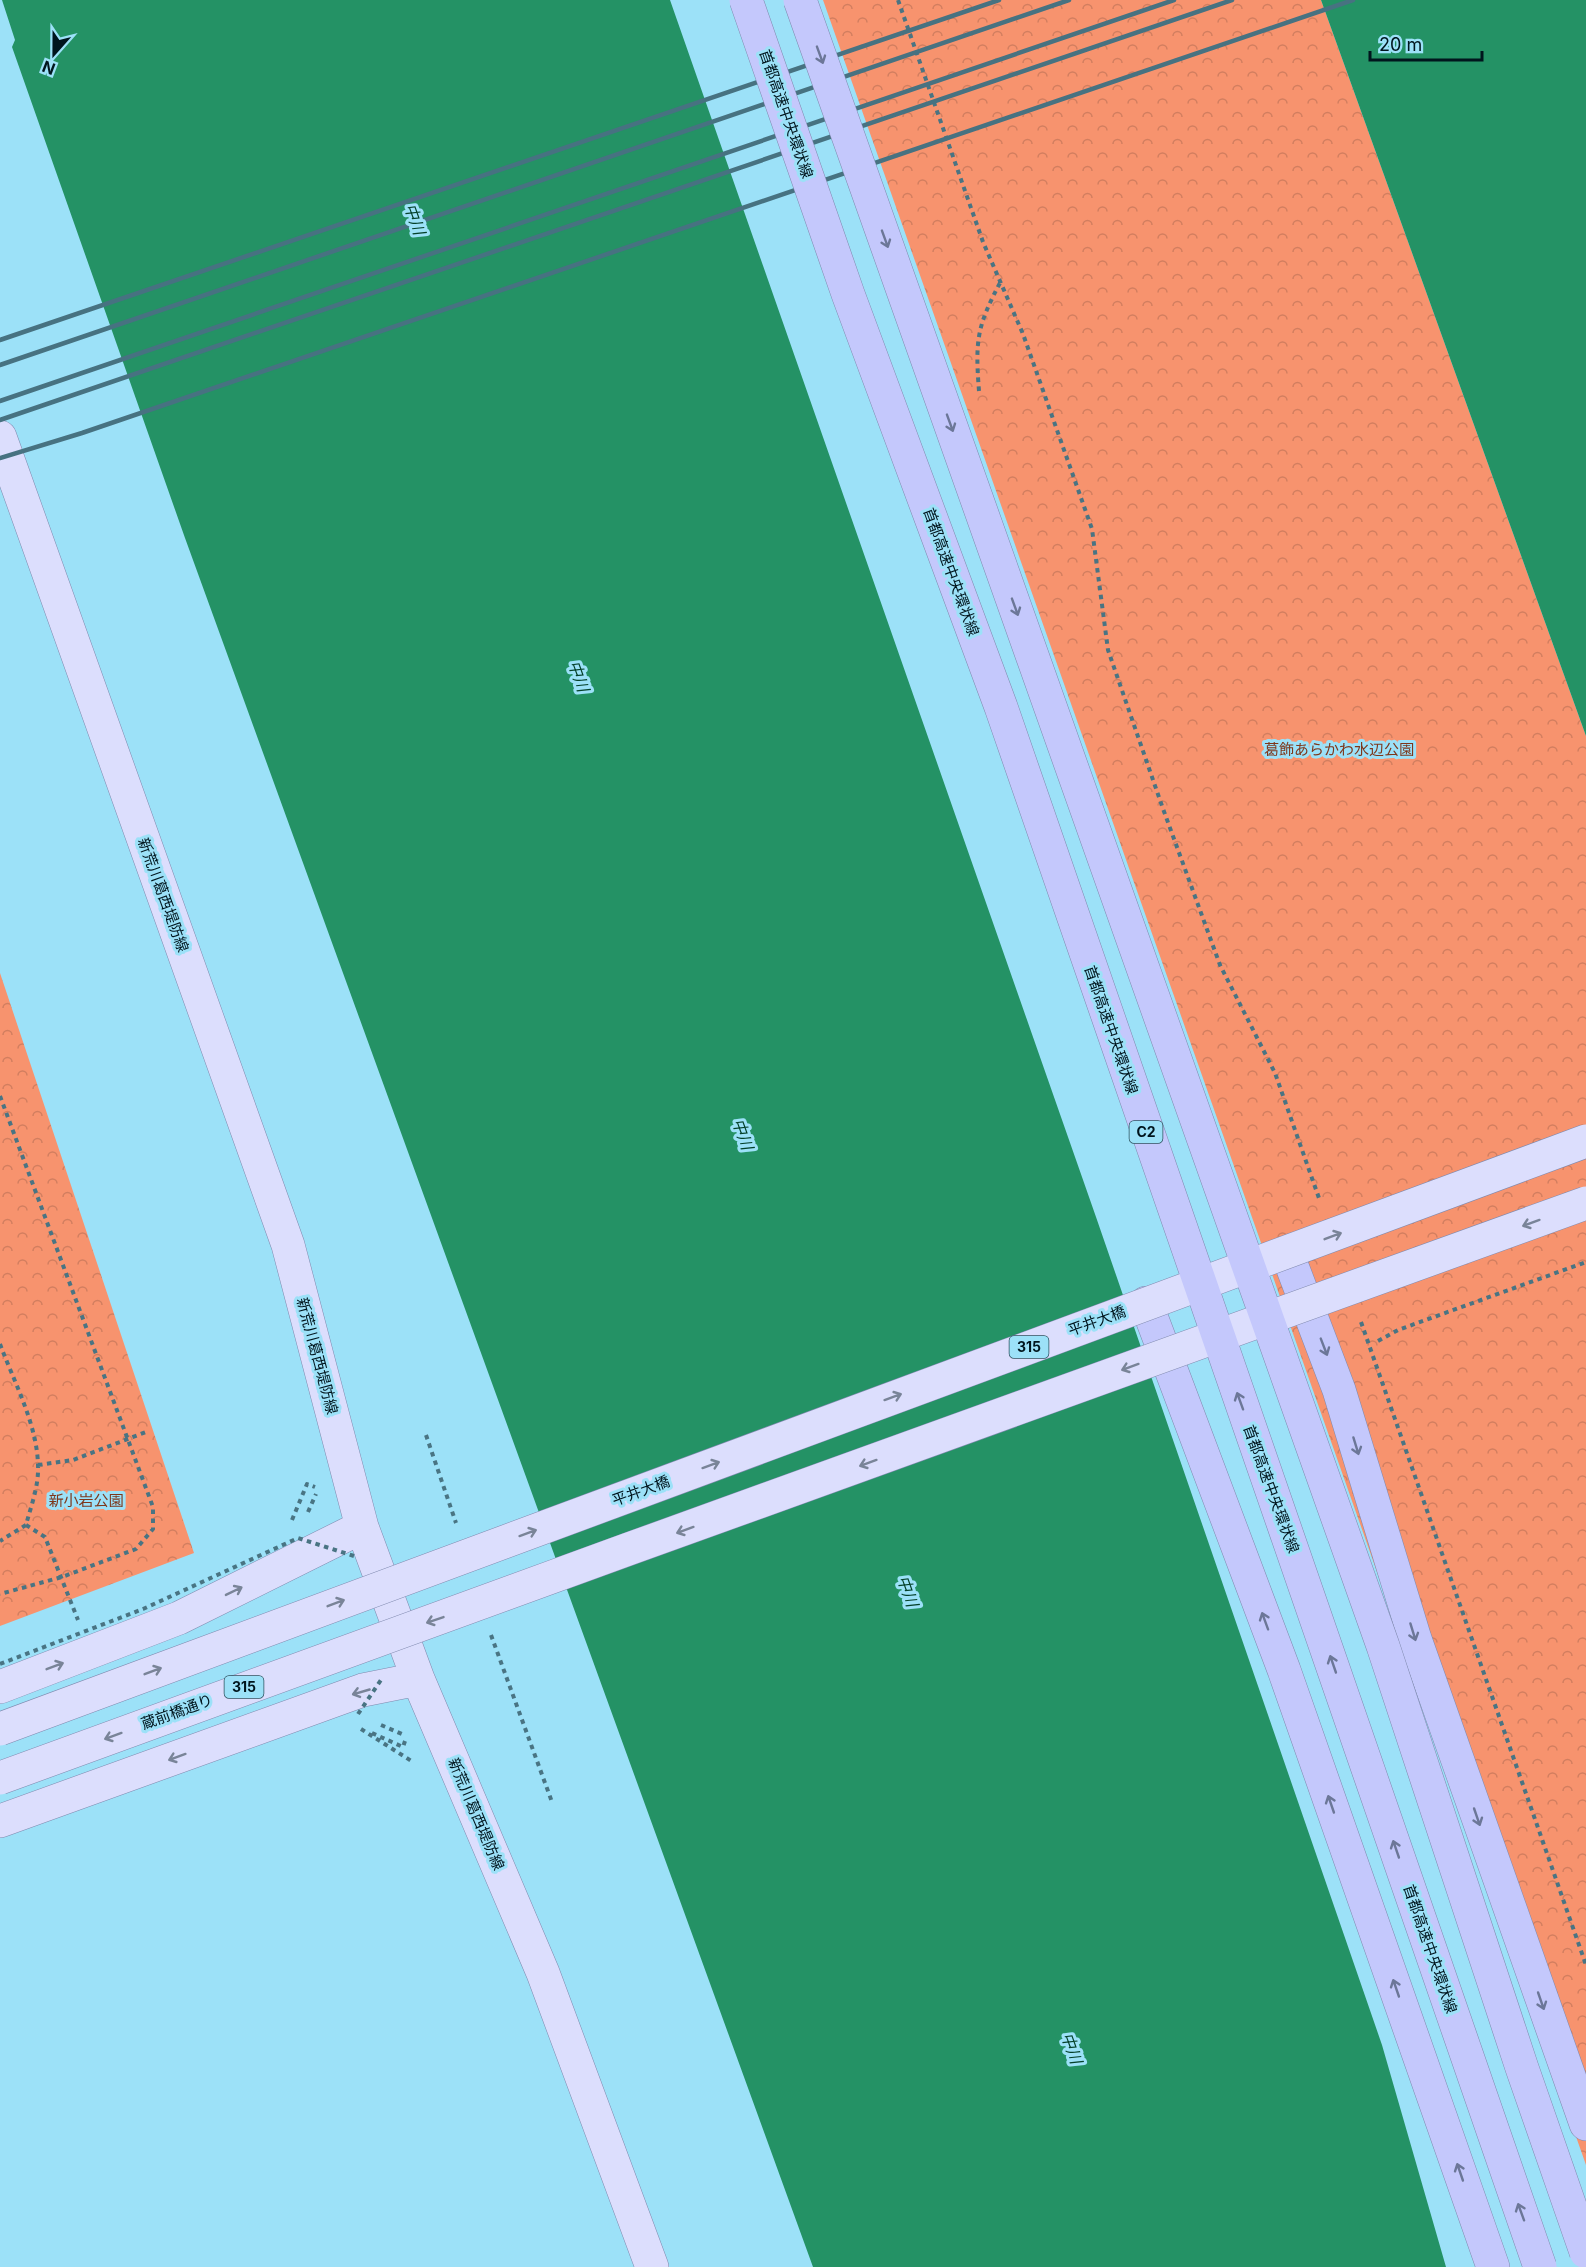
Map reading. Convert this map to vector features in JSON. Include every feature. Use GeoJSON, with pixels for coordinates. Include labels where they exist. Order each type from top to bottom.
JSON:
{"type":"FeatureCollection","features":[{"type":"Feature","properties":{"kind":"highway","name":"首都高速中央環状線"},"geometry":{"type":"LineString","coordinates":[[746,0],[852,305],[1001,707],[1173,1210],[1328,1647],[1540,2267]]}},
{"type":"Feature","properties":{"kind":"highway"},"geometry":{"type":"LineString","coordinates":[[800,0],[1379,1635],[1522,2068],[1586,2252]]}},
{"type":"Feature","properties":{"kind":"highway"},"geometry":{"type":"LineString","coordinates":[[1287,1253],[1339,1390],[1414,1639],[1586,2124]]}},
{"type":"Feature","properties":{"kind":"highway"},"geometry":{"type":"LineString","coordinates":[[1146,1303],[1284,1670],[1493,2267]]}},
{"type":"Feature","properties":{"kind":"main road","name":"新荒川葛西堤防線"},"geometry":{"type":"LineString","coordinates":[[0,437],[288,1245],[362,1527],[418,1679],[543,1973],[652,2267]]}},
{"type":"Feature","properties":{"kind":"main road","name":"平井大橋"},"geometry":{"type":"LineString","coordinates":[[0,1729],[363,1592],[473,1554],[1586,1141]]}},
{"type":"Feature","properties":{"kind":"main road","name":"315"},"geometry":{"type":"LineString","coordinates":[[490,1616],[1166,1354],[1308,1306],[1586,1203]]}},
{"type":"Feature","properties":{"kind":"main road"},"geometry":{"type":"LineString","coordinates":[[0,1687],[179,1618],[362,1527]]}},
{"type":"Feature","properties":{"kind":"main road","name":"蔵前橋通り"},"geometry":{"type":"LineString","coordinates":[[0,1778],[253,1683],[490,1616]]}},
{"type":"Feature","properties":{"kind":"main road"},"geometry":{"type":"LineString","coordinates":[[0,1821],[363,1690],[418,1679]]}},
{"type":"Feature","properties":{"kind":"path"},"geometry":{"type":"LineString","coordinates":[[898,0],[983,242],[1023,334],[1092,529],[1108,650],[1162,806],[1220,966],[1275,1073]]}},
{"type":"Feature","properties":{"kind":"path"},"geometry":{"type":"LineString","coordinates":[[0,1096],[153,1507],[153,1529],[136,1549],[62,1577],[0,1594]]}},
{"type":"Feature","properties":{"kind":"path"},"geometry":{"type":"LineString","coordinates":[[1378,1341],[1398,1330],[1586,1262]]}},
{"type":"Feature","properties":{"kind":"path"},"geometry":{"type":"LineString","coordinates":[[0,1344],[33,1432],[38,1465],[36,1487],[26,1525],[0,1541]]}},
{"type":"Feature","properties":{"kind":"path"},"geometry":{"type":"LineString","coordinates":[[38,1465],[73,1460],[146,1432]]}},
{"type":"Feature","properties":{"kind":"path"},"geometry":{"type":"LineString","coordinates":[[426,1435],[456,1523],[446,1527]]}},
{"type":"Feature","properties":{"kind":"path"},"geometry":{"type":"LineString","coordinates":[[292,1522],[307,1484],[318,1488],[306,1518]]}},
{"type":"Feature","properties":{"kind":"path"},"geometry":{"type":"LineString","coordinates":[[1420,1490],[1586,1965]]}},
{"type":"Feature","properties":{"kind":"path"},"geometry":{"type":"LineString","coordinates":[[26,1525],[45,1537],[78,1621]]}},
{"type":"Feature","properties":{"kind":"path"},"geometry":{"type":"LineString","coordinates":[[298,1538],[302,1528]]}},
{"type":"Feature","properties":{"kind":"path"},"geometry":{"type":"LineString","coordinates":[[0,1664],[143,1609],[298,1538],[365,1559]]}},
{"type":"Feature","properties":{"kind":"path"},"geometry":{"type":"LineString","coordinates":[[490,1616],[552,1802]]}},
{"type":"Feature","properties":{"kind":"path"},"geometry":{"type":"LineString","coordinates":[[368,1718],[357,1714],[385,1674]]}},
{"type":"Feature","properties":{"kind":"path"},"geometry":{"type":"LineString","coordinates":[[350,1731],[360,1728],[403,1747],[407,1737],[377,1723]]}},
{"type":"Feature","properties":{"kind":"path"},"geometry":{"type":"LineString","coordinates":[[360,1728],[416,1763]]}},
{"type":"Feature","properties":{"kind":"green space","name":"葛飾あらかわ水辺公園"},"geometry":{"type":"Polygon","coordinates":[[[823,0],[1321,0],[1586,736],[1586,2165],[823,0]]]}},
{"type":"Feature","properties":{"kind":"green space","name":"新小岩公園"},"geometry":{"type":"Polygon","coordinates":[[[0,973],[194,1553],[0,1626],[0,973]]]}},
{"type":"Feature","properties":{"kind":"water","name":"中川"},"geometry":{"type":"Polygon","coordinates":[[[2,0],[670,0],[1096,1217],[1382,2045],[1446,2267],[813,2267],[185,538],[12,47],[15,40],[2,0]]]}},
{"type":"Feature","properties":{"kind":"water"},"geometry":{"type":"Polygon","coordinates":[[[1321,0],[1586,0],[1586,736],[1321,0]]]}},
{"type":"Feature","properties":{"kind":"railway"},"geometry":{"type":"LineString","coordinates":[[0,340],[999,0]]}},
{"type":"Feature","properties":{"kind":"railway"},"geometry":{"type":"LineString","coordinates":[[0,365],[1069,0]]}},
{"type":"Feature","properties":{"kind":"railway"},"geometry":{"type":"LineString","coordinates":[[0,401],[1174,0]]}},
{"type":"Feature","properties":{"kind":"railway"},"geometry":{"type":"LineString","coordinates":[[0,420],[1232,0]]}},
{"type":"Feature","properties":{"kind":"railway"},"geometry":{"type":"LineString","coordinates":[[0,458],[82,433],[1353,0]]}}]}
